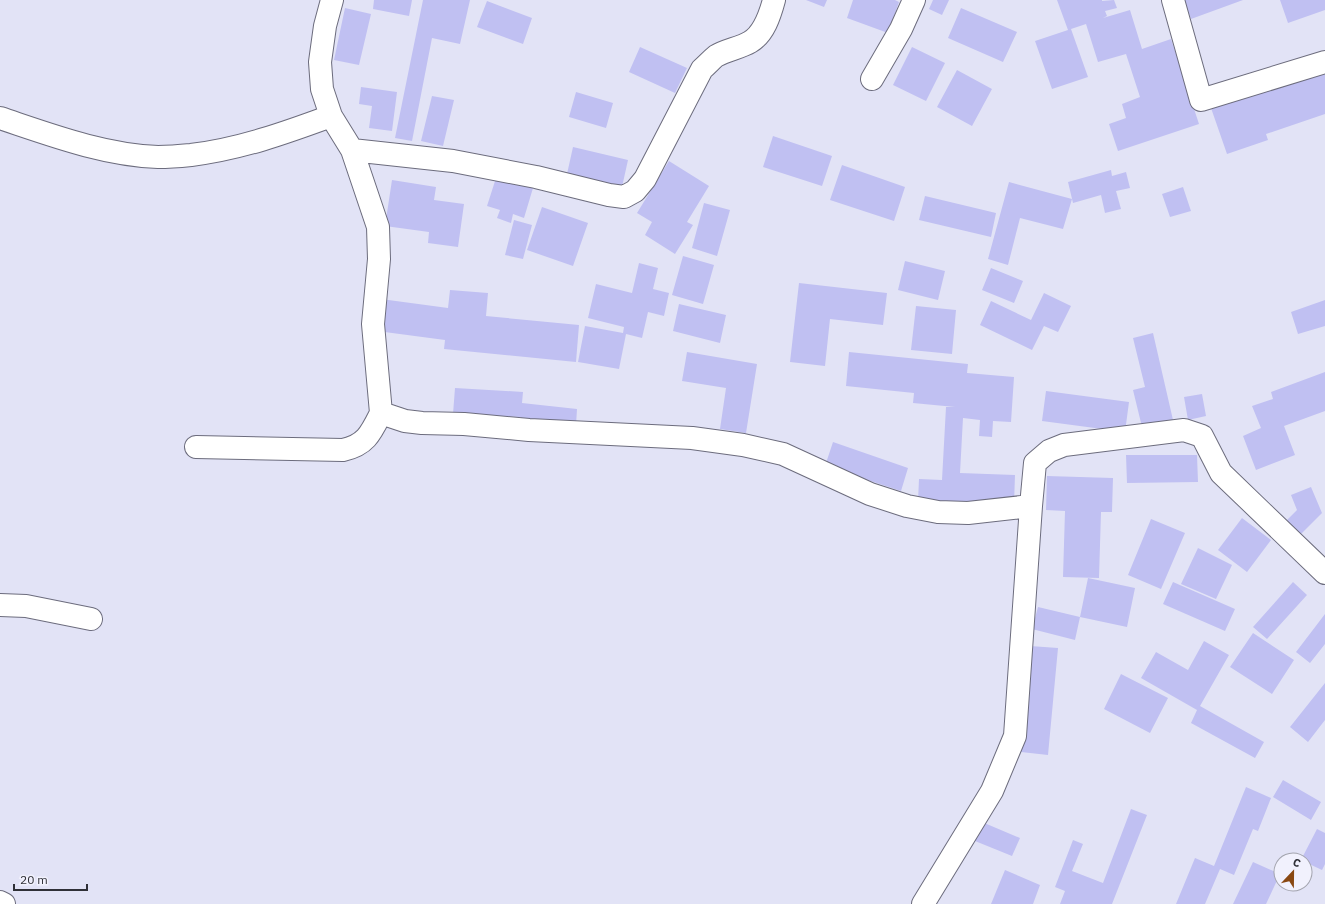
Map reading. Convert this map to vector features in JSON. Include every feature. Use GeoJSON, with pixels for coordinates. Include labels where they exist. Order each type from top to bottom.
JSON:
{"type":"FeatureCollection","features":[{"type":"Feature","properties":{"kind":"street"},"geometry":{"type":"LineString","coordinates":[[196,447],[272,447],[304,450],[343,450],[355,447],[365,439],[381,413],[373,324],[379,259],[378,227],[352,150],[331,116],[322,89],[320,62],[325,26],[332,0]]}},
{"type":"Feature","properties":{"kind":"street"},"geometry":{"type":"LineString","coordinates":[[352,150],[453,161],[536,177],[609,195],[624,197],[635,191],[645,179],[702,69],[716,56],[750,42],[758,36],[767,20],[774,0]]}},
{"type":"Feature","properties":{"kind":"street"},"geometry":{"type":"LineString","coordinates":[[872,79],[900,29],[914,0]]}},
{"type":"Feature","properties":{"kind":"street"},"geometry":{"type":"LineString","coordinates":[[1173,0],[1201,100],[1325,62]]}},
{"type":"Feature","properties":{"kind":"street"},"geometry":{"type":"LineString","coordinates":[[0,118],[45,133],[92,146],[124,153],[159,157],[190,155],[272,138],[331,116]]}},
{"type":"Feature","properties":{"kind":"street"},"geometry":{"type":"LineString","coordinates":[[381,413],[405,422],[464,424],[529,430],[692,438],[728,443],[783,454],[870,494],[907,506],[938,512],[968,514],[1031,506]]}},
{"type":"Feature","properties":{"kind":"street"},"geometry":{"type":"LineString","coordinates":[[923,904],[992,790],[1015,736],[1035,463],[1048,451],[1064,444],[1184,430],[1202,436],[1221,473],[1325,573]]}},
{"type":"Feature","properties":{"kind":"street"},"geometry":{"type":"LineString","coordinates":[[0,604],[26,606],[90,619]]}},
{"type":"Feature","properties":{"kind":"street"},"geometry":{"type":"LineString","coordinates":[[0,902],[4,904]]}},
{"type":"Feature","properties":{"kind":"building"},"geometry":{"type":"Polygon","coordinates":[[[374,0],[412,0],[409,16],[373,9],[374,0]]]}},
{"type":"Feature","properties":{"kind":"building"},"geometry":{"type":"Polygon","coordinates":[[[423,0],[470,0],[460,44],[432,38],[412,141],[395,138],[423,0]]]}},
{"type":"Feature","properties":{"kind":"building"},"geometry":{"type":"Polygon","coordinates":[[[806,0],[827,0],[824,7],[806,0]]]}},
{"type":"Feature","properties":{"kind":"building"},"geometry":{"type":"Polygon","coordinates":[[[853,0],[895,0],[899,2],[888,33],[847,18],[853,0]]]}},
{"type":"Feature","properties":{"kind":"building"},"geometry":{"type":"Polygon","coordinates":[[[933,0],[949,0],[942,15],[929,9],[933,0]]]}},
{"type":"Feature","properties":{"kind":"building"},"geometry":{"type":"Polygon","coordinates":[[[1057,0],[1114,0],[1117,8],[1105,11],[1107,16],[1103,18],[1130,10],[1142,49],[1171,39],[1199,124],[1118,151],[1109,124],[1126,118],[1122,104],[1140,97],[1126,54],[1098,62],[1086,24],[1071,29],[1088,77],[1052,89],[1035,41],[1068,30],[1057,0]]]}},
{"type":"Feature","properties":{"kind":"building"},"geometry":{"type":"Polygon","coordinates":[[[1184,0],[1243,0],[1191,19],[1184,0]]]}},
{"type":"Feature","properties":{"kind":"building"},"geometry":{"type":"Polygon","coordinates":[[[1280,0],[1325,0],[1325,10],[1288,23],[1280,0]]]}},
{"type":"Feature","properties":{"kind":"building"},"geometry":{"type":"Polygon","coordinates":[[[487,1],[532,18],[523,44],[477,27],[487,1]]]}},
{"type":"Feature","properties":{"kind":"building"},"geometry":{"type":"Polygon","coordinates":[[[345,8],[371,14],[359,65],[334,60],[345,8]]]}},
{"type":"Feature","properties":{"kind":"building"},"geometry":{"type":"Polygon","coordinates":[[[961,8],[1017,32],[1003,62],[948,38],[961,8]]]}},
{"type":"Feature","properties":{"kind":"building"},"geometry":{"type":"Polygon","coordinates":[[[640,47],[687,68],[675,93],[629,72],[640,47]]]}},
{"type":"Feature","properties":{"kind":"building"},"geometry":{"type":"Polygon","coordinates":[[[912,47],[945,63],[926,101],[893,85],[912,47]]]}},
{"type":"Feature","properties":{"kind":"building"},"geometry":{"type":"Polygon","coordinates":[[[957,70],[992,89],[972,126],[937,107],[957,70]]]}},
{"type":"Feature","properties":{"kind":"building"},"geometry":{"type":"Polygon","coordinates":[[[1325,70],[1325,114],[1266,134],[1268,140],[1227,154],[1211,108],[1325,70]]]}},
{"type":"Feature","properties":{"kind":"building"},"geometry":{"type":"Polygon","coordinates":[[[361,87],[397,92],[392,131],[369,128],[372,106],[359,104],[361,87]]]}},
{"type":"Feature","properties":{"kind":"building"},"geometry":{"type":"Polygon","coordinates":[[[576,92],[613,103],[606,128],[569,117],[576,92]]]}},
{"type":"Feature","properties":{"kind":"building"},"geometry":{"type":"Polygon","coordinates":[[[432,96],[454,100],[443,146],[421,141],[432,96]]]}},
{"type":"Feature","properties":{"kind":"building"},"geometry":{"type":"Polygon","coordinates":[[[773,136],[832,156],[822,186],[763,167],[773,136]]]}},
{"type":"Feature","properties":{"kind":"building"},"geometry":{"type":"Polygon","coordinates":[[[573,147],[628,160],[622,187],[567,174],[573,147]]]}},
{"type":"Feature","properties":{"kind":"building"},"geometry":{"type":"Polygon","coordinates":[[[669,161],[709,186],[687,222],[693,225],[675,254],[645,235],[652,222],[637,213],[669,161]]]}},
{"type":"Feature","properties":{"kind":"building"},"geometry":{"type":"Polygon","coordinates":[[[842,165],[905,187],[894,221],[830,200],[842,165]]]}},
{"type":"Feature","properties":{"kind":"building"},"geometry":{"type":"Polygon","coordinates":[[[1111,170],[1112,176],[1126,172],[1130,188],[1116,191],[1121,209],[1105,213],[1101,195],[1073,203],[1068,182],[1111,170]]]}},
{"type":"Feature","properties":{"kind":"building"},"geometry":{"type":"Polygon","coordinates":[[[496,178],[533,188],[524,218],[513,214],[511,223],[497,218],[500,210],[487,206],[496,178]]]}},
{"type":"Feature","properties":{"kind":"building"},"geometry":{"type":"Polygon","coordinates":[[[392,180],[436,187],[434,200],[464,204],[458,247],[428,243],[429,232],[385,226],[392,180]]]}},
{"type":"Feature","properties":{"kind":"building"},"geometry":{"type":"Polygon","coordinates":[[[1009,182],[1072,199],[1063,229],[1020,218],[1008,265],[988,259],[1009,182]]]}},
{"type":"Feature","properties":{"kind":"building"},"geometry":{"type":"Polygon","coordinates":[[[1183,187],[1191,211],[1170,217],[1162,194],[1183,187]]]}},
{"type":"Feature","properties":{"kind":"building"},"geometry":{"type":"Polygon","coordinates":[[[925,196],[996,213],[991,237],[919,220],[925,196]]]}},
{"type":"Feature","properties":{"kind":"building"},"geometry":{"type":"Polygon","coordinates":[[[704,203],[730,210],[717,256],[692,248],[704,203]]]}},
{"type":"Feature","properties":{"kind":"building"},"geometry":{"type":"Polygon","coordinates":[[[542,207],[588,223],[573,266],[527,250],[542,207]]]}},
{"type":"Feature","properties":{"kind":"building"},"geometry":{"type":"Polygon","coordinates":[[[514,220],[532,225],[523,259],[505,255],[514,220]]]}},
{"type":"Feature","properties":{"kind":"building"},"geometry":{"type":"Polygon","coordinates":[[[683,256],[714,265],[703,304],[672,295],[683,256]]]}},
{"type":"Feature","properties":{"kind":"building"},"geometry":{"type":"Polygon","coordinates":[[[905,261],[945,271],[938,300],[898,290],[905,261]]]}},
{"type":"Feature","properties":{"kind":"building"},"geometry":{"type":"Polygon","coordinates":[[[639,263],[658,268],[653,289],[669,293],[664,316],[648,312],[642,338],[626,334],[619,369],[578,362],[585,326],[623,333],[624,327],[588,318],[596,284],[632,293],[639,263]]]}},
{"type":"Feature","properties":{"kind":"building"},"geometry":{"type":"Polygon","coordinates":[[[991,268],[1023,281],[1014,303],[982,290],[991,268]]]}},
{"type":"Feature","properties":{"kind":"building"},"geometry":{"type":"Polygon","coordinates":[[[799,283],[887,293],[883,325],[830,319],[825,366],[790,362],[799,283]]]}},
{"type":"Feature","properties":{"kind":"building"},"geometry":{"type":"Polygon","coordinates":[[[450,290],[488,293],[486,316],[579,325],[576,362],[444,349],[445,340],[377,331],[381,299],[448,308],[450,290]]]}},
{"type":"Feature","properties":{"kind":"building"},"geometry":{"type":"Polygon","coordinates":[[[1044,293],[1071,306],[1058,332],[1044,326],[1032,350],[980,325],[991,301],[1031,320],[1044,293]]]}},
{"type":"Feature","properties":{"kind":"building"},"geometry":{"type":"Polygon","coordinates":[[[1325,300],[1325,326],[1298,334],[1291,312],[1325,300]]]}},
{"type":"Feature","properties":{"kind":"building"},"geometry":{"type":"Polygon","coordinates":[[[679,304],[726,315],[720,343],[673,331],[679,304]]]}},
{"type":"Feature","properties":{"kind":"building"},"geometry":{"type":"Polygon","coordinates":[[[916,306],[956,310],[952,354],[911,350],[916,306]]]}},
{"type":"Feature","properties":{"kind":"building"},"geometry":{"type":"Polygon","coordinates":[[[1153,333],[1173,420],[1142,427],[1133,390],[1145,387],[1133,338],[1153,333]]]}},
{"type":"Feature","properties":{"kind":"building"},"geometry":{"type":"Polygon","coordinates":[[[687,352],[757,364],[746,433],[720,429],[726,388],[682,381],[687,352]]]}},
{"type":"Feature","properties":{"kind":"building"},"geometry":{"type":"Polygon","coordinates":[[[849,352],[968,364],[967,373],[1014,377],[1011,422],[993,421],[992,437],[979,436],[980,420],[963,418],[960,473],[1015,475],[1014,504],[918,501],[919,479],[942,480],[946,407],[955,407],[913,403],[914,393],[846,386],[849,352]]]}},
{"type":"Feature","properties":{"kind":"building"},"geometry":{"type":"Polygon","coordinates":[[[1325,372],[1325,411],[1284,426],[1295,455],[1256,470],[1243,436],[1261,428],[1252,406],[1273,399],[1271,392],[1325,372]]]}},
{"type":"Feature","properties":{"kind":"building"},"geometry":{"type":"Polygon","coordinates":[[[455,388],[523,392],[522,403],[577,409],[576,425],[521,420],[521,417],[453,414],[455,388]]]}},
{"type":"Feature","properties":{"kind":"building"},"geometry":{"type":"Polygon","coordinates":[[[1046,391],[1129,402],[1125,432],[1042,421],[1046,391]]]}},
{"type":"Feature","properties":{"kind":"building"},"geometry":{"type":"Polygon","coordinates":[[[1202,394],[1206,416],[1188,420],[1184,397],[1202,394]]]}},
{"type":"Feature","properties":{"kind":"building"},"geometry":{"type":"Polygon","coordinates":[[[833,442],[908,468],[901,491],[825,466],[833,442]]]}},
{"type":"Feature","properties":{"kind":"building"},"geometry":{"type":"Polygon","coordinates":[[[1126,455],[1197,455],[1198,482],[1127,483],[1126,455]]]}},
{"type":"Feature","properties":{"kind":"building"},"geometry":{"type":"Polygon","coordinates":[[[1047,476],[1113,478],[1112,512],[1101,512],[1099,578],[1063,577],[1065,511],[1046,510],[1047,476]]]}},
{"type":"Feature","properties":{"kind":"building"},"geometry":{"type":"Polygon","coordinates":[[[1311,487],[1322,513],[1297,538],[1283,524],[1297,510],[1291,495],[1311,487]]]}},
{"type":"Feature","properties":{"kind":"building"},"geometry":{"type":"Polygon","coordinates":[[[1242,518],[1271,540],[1247,572],[1218,550],[1242,518]]]}},
{"type":"Feature","properties":{"kind":"building"},"geometry":{"type":"Polygon","coordinates":[[[1151,519],[1185,533],[1161,589],[1128,575],[1151,519]]]}},
{"type":"Feature","properties":{"kind":"building"},"geometry":{"type":"Polygon","coordinates":[[[1198,548],[1232,565],[1216,599],[1181,584],[1198,548]]]}},
{"type":"Feature","properties":{"kind":"building"},"geometry":{"type":"Polygon","coordinates":[[[1088,578],[1135,588],[1127,627],[1080,617],[1088,578]]]}},
{"type":"Feature","properties":{"kind":"building"},"geometry":{"type":"Polygon","coordinates":[[[1173,582],[1235,609],[1225,631],[1163,604],[1173,582]]]}},
{"type":"Feature","properties":{"kind":"building"},"geometry":{"type":"Polygon","coordinates":[[[1293,582],[1307,595],[1267,639],[1253,627],[1293,582]]]}},
{"type":"Feature","properties":{"kind":"building"},"geometry":{"type":"Polygon","coordinates":[[[1038,607],[1080,617],[1075,640],[1032,629],[1038,607]]]}},
{"type":"Feature","properties":{"kind":"building"},"geometry":{"type":"Polygon","coordinates":[[[1325,614],[1325,644],[1310,663],[1296,652],[1325,614]]]}},
{"type":"Feature","properties":{"kind":"building"},"geometry":{"type":"Polygon","coordinates":[[[1253,633],[1294,660],[1272,694],[1230,667],[1253,633]]]}},
{"type":"Feature","properties":{"kind":"building"},"geometry":{"type":"Polygon","coordinates":[[[1204,641],[1229,655],[1200,706],[1264,742],[1255,758],[1191,723],[1197,710],[1141,678],[1156,652],[1188,670],[1204,641]]]}},
{"type":"Feature","properties":{"kind":"building"},"geometry":{"type":"Polygon","coordinates":[[[1030,646],[1058,648],[1048,755],[1021,752],[1030,646]]]}},
{"type":"Feature","properties":{"kind":"building"},"geometry":{"type":"Polygon","coordinates":[[[1121,674],[1168,698],[1150,733],[1104,709],[1121,674]]]}},
{"type":"Feature","properties":{"kind":"building"},"geometry":{"type":"Polygon","coordinates":[[[1325,683],[1325,720],[1308,742],[1290,727],[1325,683]]]}},
{"type":"Feature","properties":{"kind":"building"},"geometry":{"type":"Polygon","coordinates":[[[1283,780],[1321,802],[1311,820],[1273,797],[1283,780]]]}},
{"type":"Feature","properties":{"kind":"building"},"geometry":{"type":"Polygon","coordinates":[[[1246,787],[1271,798],[1258,831],[1253,829],[1234,875],[1220,869],[1205,904],[1176,904],[1195,858],[1214,866],[1246,787]]]}},
{"type":"Feature","properties":{"kind":"building"},"geometry":{"type":"Polygon","coordinates":[[[1131,809],[1147,815],[1112,904],[1060,904],[1065,891],[1055,887],[1073,840],[1083,844],[1072,871],[1103,883],[1131,809]]]}},
{"type":"Feature","properties":{"kind":"building"},"geometry":{"type":"Polygon","coordinates":[[[982,822],[1020,838],[1012,856],[975,841],[982,822]]]}},
{"type":"Feature","properties":{"kind":"building"},"geometry":{"type":"Polygon","coordinates":[[[1317,829],[1325,833],[1325,864],[1322,870],[1313,866],[1313,852],[1305,852],[1317,829]]]}},
{"type":"Feature","properties":{"kind":"building"},"geometry":{"type":"Polygon","coordinates":[[[1253,862],[1273,871],[1273,889],[1266,904],[1233,904],[1253,862]]]}},
{"type":"Feature","properties":{"kind":"building"},"geometry":{"type":"Polygon","coordinates":[[[1005,870],[1040,885],[1033,904],[991,904],[1005,870]]]}}]}
